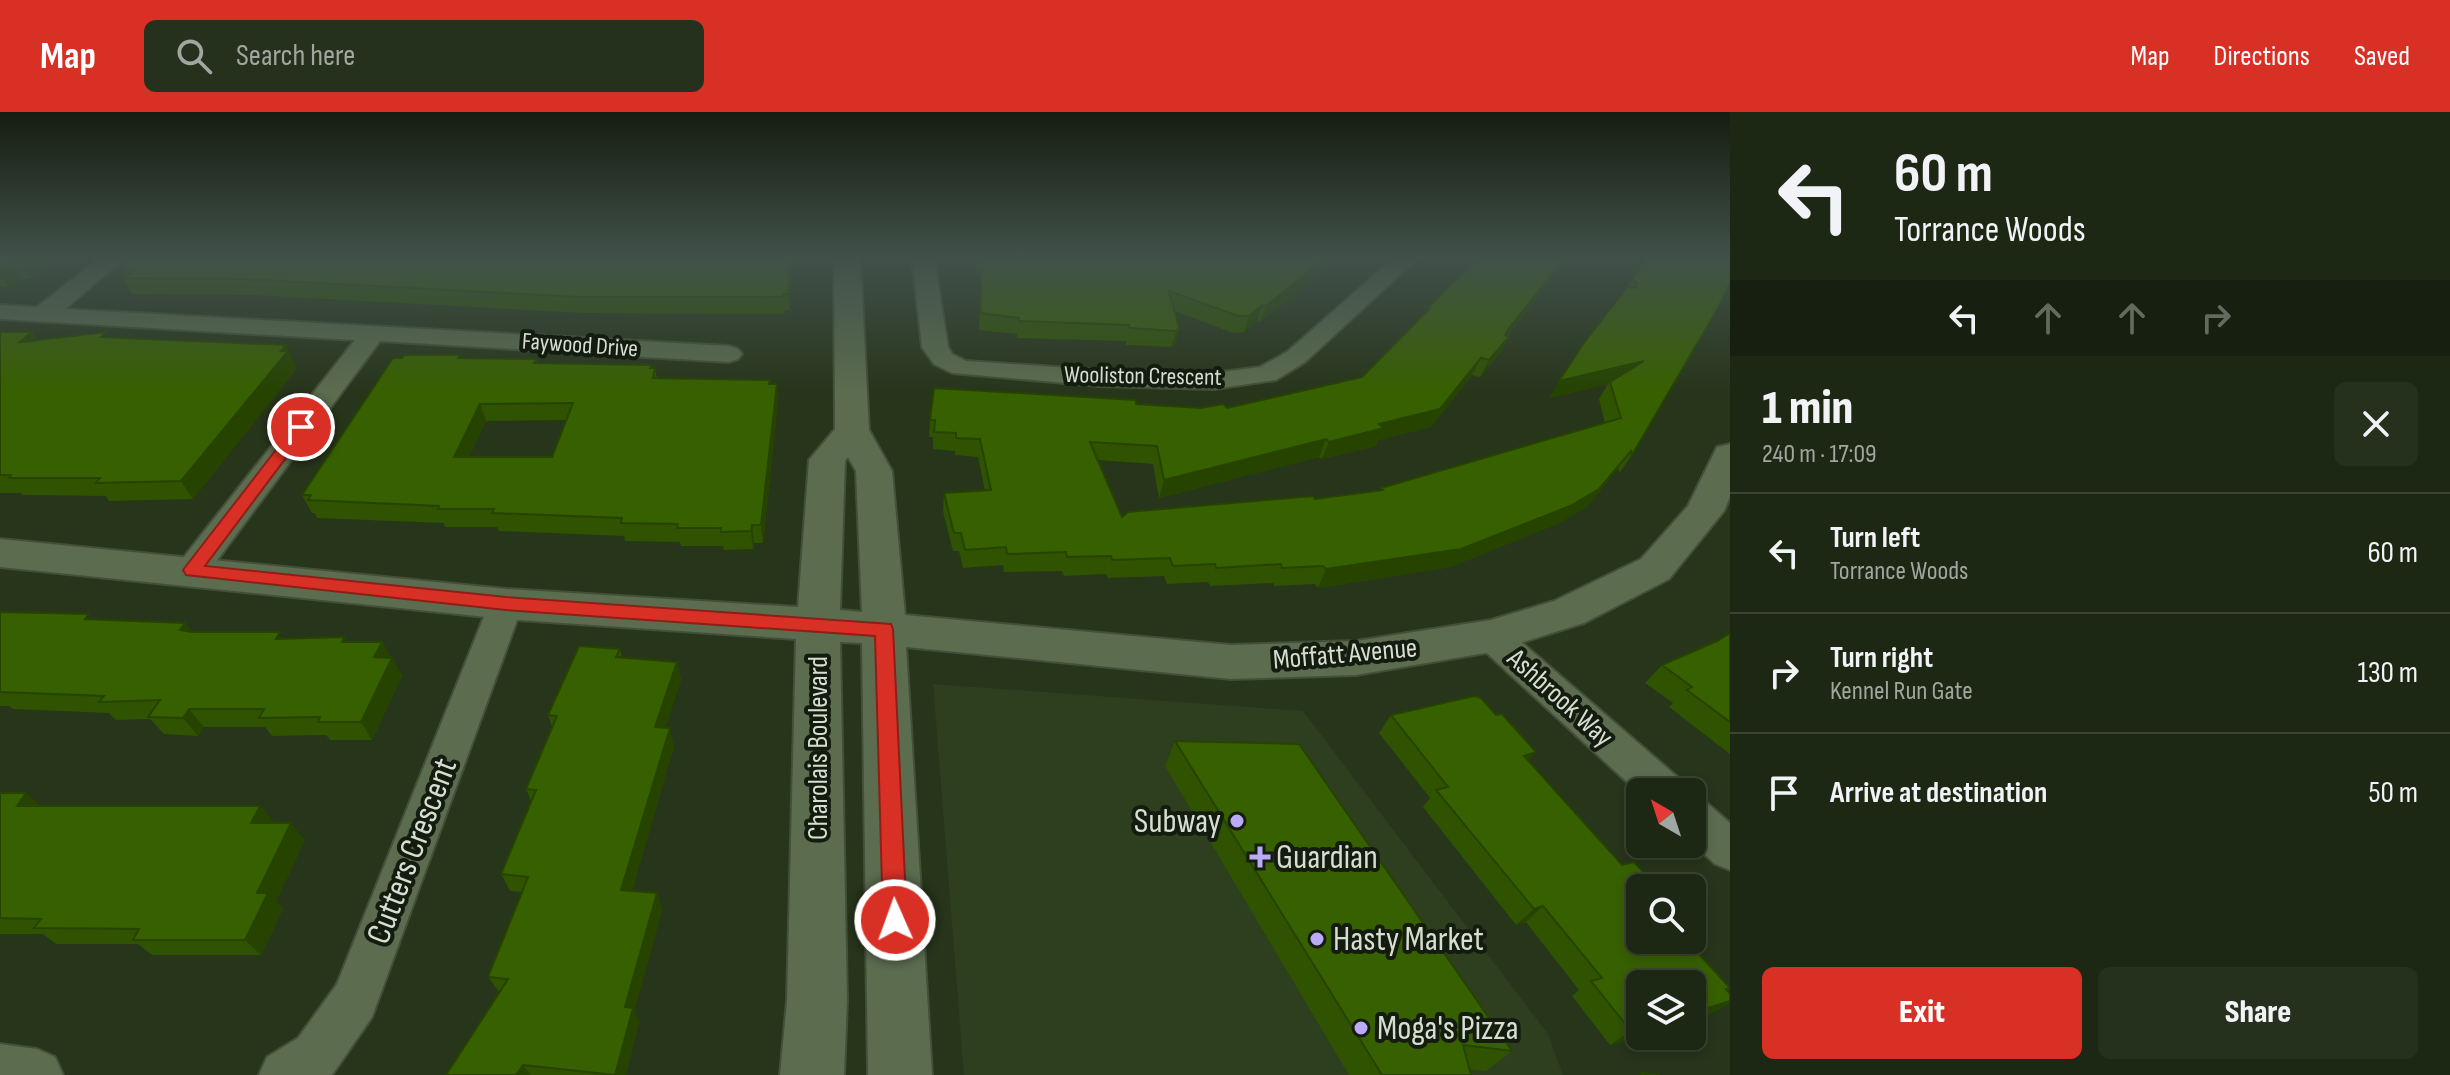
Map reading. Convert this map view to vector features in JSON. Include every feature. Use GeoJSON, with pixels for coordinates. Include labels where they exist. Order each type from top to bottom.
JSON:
{"type":"FeatureCollection","features":[{"type":"Feature","properties":{"kind":"street"},"geometry":{"type":"LineString","coordinates":[[42,315],[58,302]]}},
{"type":"Feature","properties":{"kind":"street"},"geometry":{"type":"LineString","coordinates":[[848,302],[852,430],[874,471],[884,629],[900,1075]]}},
{"type":"Feature","properties":{"kind":"street","name":"Wooliston Crescent"},"geometry":{"type":"LineString","coordinates":[[929,302],[935,347],[943,359],[961,368],[1100,378],[1214,381],[1267,374],[1296,357],[1358,302]]}},
{"type":"Feature","properties":{"kind":"street","name":"Faywood Drive"},"geometry":{"type":"LineString","coordinates":[[0,312],[729,354]]}},
{"type":"Feature","properties":{"kind":"street"},"geometry":{"type":"LineString","coordinates":[[192,570],[374,332]]}},
{"type":"Feature","properties":{"kind":"street","name":"Charolais Boulevard"},"geometry":{"type":"LineString","coordinates":[[812,1075],[817,1001],[818,626],[827,460],[852,430]]}},
{"type":"Feature","properties":{"kind":"street","name":"Moffatt Avenue"},"geometry":{"type":"LineString","coordinates":[[0,553],[506,604],[884,629],[1231,662],[1356,658],[1491,636],[1569,612],[1655,569],[1705,511],[1730,455]]}},
{"type":"Feature","properties":{"kind":"street","name":"Cutters Crescent"},"geometry":{"type":"LineString","coordinates":[[285,1075],[316,1056],[355,1000],[506,604]]}},
{"type":"Feature","properties":{"kind":"street","name":"Ashbrook Way"},"geometry":{"type":"LineString","coordinates":[[1491,636],[1650,778]]}},
{"type":"Feature","properties":{"kind":"street"},"geometry":{"type":"LineString","coordinates":[[1706,829],[1730,850]]}},
{"type":"Feature","properties":{"kind":"street"},"geometry":{"type":"LineString","coordinates":[[0,1070],[37,1075]]}},
{"type":"Feature","properties":{"kind":"shaded area"},"geometry":{"type":"Polygon","coordinates":[[[933,684],[1303,711],[1548,1034],[1563,1075],[964,1075],[933,684]]]}},
{"type":"Feature","properties":{"kind":"building"},"geometry":{"type":"Polygon","coordinates":[[[980,302],[1172,302],[1179,328],[1176,331],[1130,328],[1129,325],[1019,321],[1019,318],[980,313],[980,302]]]}},
{"type":"Feature","properties":{"kind":"building"},"geometry":{"type":"Polygon","coordinates":[[[1199,302],[1271,302],[1249,316],[1238,316],[1199,302]]]}},
{"type":"Feature","properties":{"kind":"building"},"geometry":{"type":"Polygon","coordinates":[[[1433,302],[1530,302],[1509,328],[1505,335],[1509,337],[1489,360],[1481,358],[1440,409],[1379,424],[1384,428],[1329,442],[1326,439],[1164,480],[1157,446],[1090,442],[1122,517],[1128,512],[1313,496],[1315,499],[1383,490],[1381,488],[1621,418],[1610,382],[1644,361],[1559,381],[1616,302],[1721,302],[1632,455],[1631,451],[1599,489],[1570,506],[1461,549],[1326,569],[1323,566],[1282,568],[1281,564],[1216,568],[1215,564],[1173,566],[1170,558],[1112,560],[1111,556],[1067,557],[1066,552],[1007,554],[1006,547],[965,550],[961,533],[954,533],[944,493],[991,490],[980,439],[956,438],[956,433],[934,432],[935,420],[930,420],[934,388],[1136,400],[1136,404],[1201,408],[1223,404],[1227,408],[1362,377],[1433,302]]]}},
{"type":"Feature","properties":{"kind":"building"},"geometry":{"type":"Polygon","coordinates":[[[0,332],[32,332],[20,342],[106,332],[101,337],[286,345],[281,351],[288,351],[181,481],[96,483],[100,478],[9,478],[11,475],[0,475],[0,332]]]}},
{"type":"Feature","properties":{"kind":"building"},"geometry":{"type":"Polygon","coordinates":[[[404,355],[460,355],[458,358],[536,359],[534,363],[651,365],[650,368],[655,368],[653,378],[770,380],[769,384],[777,384],[761,525],[752,525],[751,531],[721,532],[721,528],[677,528],[678,524],[621,523],[622,518],[492,513],[494,509],[438,509],[439,506],[308,500],[311,495],[302,495],[393,358],[404,355]],[[573,403],[480,404],[454,457],[552,457],[573,403]]]}},
{"type":"Feature","properties":{"kind":"building"},"geometry":{"type":"Polygon","coordinates":[[[0,612],[89,614],[85,619],[185,623],[180,630],[192,632],[280,632],[276,639],[345,637],[342,642],[382,642],[374,657],[392,658],[361,722],[318,722],[320,717],[259,718],[264,709],[189,709],[183,718],[148,717],[160,700],[99,702],[104,696],[0,692],[0,612]]]}},
{"type":"Feature","properties":{"kind":"building"},"geometry":{"type":"Polygon","coordinates":[[[1730,633],[1730,722],[1687,690],[1692,687],[1662,665],[1730,633]]]}},
{"type":"Feature","properties":{"kind":"building"},"geometry":{"type":"Polygon","coordinates":[[[579,646],[620,649],[616,657],[677,662],[655,727],[670,728],[621,890],[657,893],[625,1007],[633,1008],[615,1075],[523,1065],[516,1075],[446,1075],[508,979],[488,977],[528,877],[501,874],[536,790],[526,789],[557,716],[548,715],[579,646]]]}},
{"type":"Feature","properties":{"kind":"building"},"geometry":{"type":"Polygon","coordinates":[[[1474,696],[1481,698],[1496,715],[1502,714],[1536,752],[1524,756],[1622,865],[1634,862],[1645,874],[1626,874],[1626,954],[1699,954],[1730,988],[1726,989],[1730,1001],[1706,1009],[1706,970],[1626,970],[1626,1025],[1591,981],[1602,978],[1543,906],[1534,909],[1436,790],[1448,787],[1391,715],[1474,696]]]}},
{"type":"Feature","properties":{"kind":"building"},"geometry":{"type":"Polygon","coordinates":[[[1175,741],[1299,744],[1512,1051],[1463,1045],[1471,1075],[1382,1075],[1175,741]]]}},
{"type":"Feature","properties":{"kind":"building"},"geometry":{"type":"Polygon","coordinates":[[[0,793],[26,793],[17,806],[260,806],[251,823],[291,823],[257,893],[268,893],[245,940],[133,940],[139,929],[34,928],[41,919],[0,918],[0,793]]]}},
{"type":"Feature","properties":{"kind":"place","name":"Subway"},"geometry":{"type":"Point","coordinates":[1237,821]}},
{"type":"Feature","properties":{"kind":"place","name":"Guardian"},"geometry":{"type":"Point","coordinates":[1260,857]}},
{"type":"Feature","properties":{"kind":"place","name":"Hasty Market"},"geometry":{"type":"Point","coordinates":[1317,939]}},
{"type":"Feature","properties":{"kind":"place","name":"Moga's Pizza"},"geometry":{"type":"Point","coordinates":[1361,1028]}},
{"type":"Feature","properties":{"kind":"route"},"geometry":{"type":"LineString","coordinates":[[301,427],[192,570],[506,604],[884,629],[895,920]]}}]}
